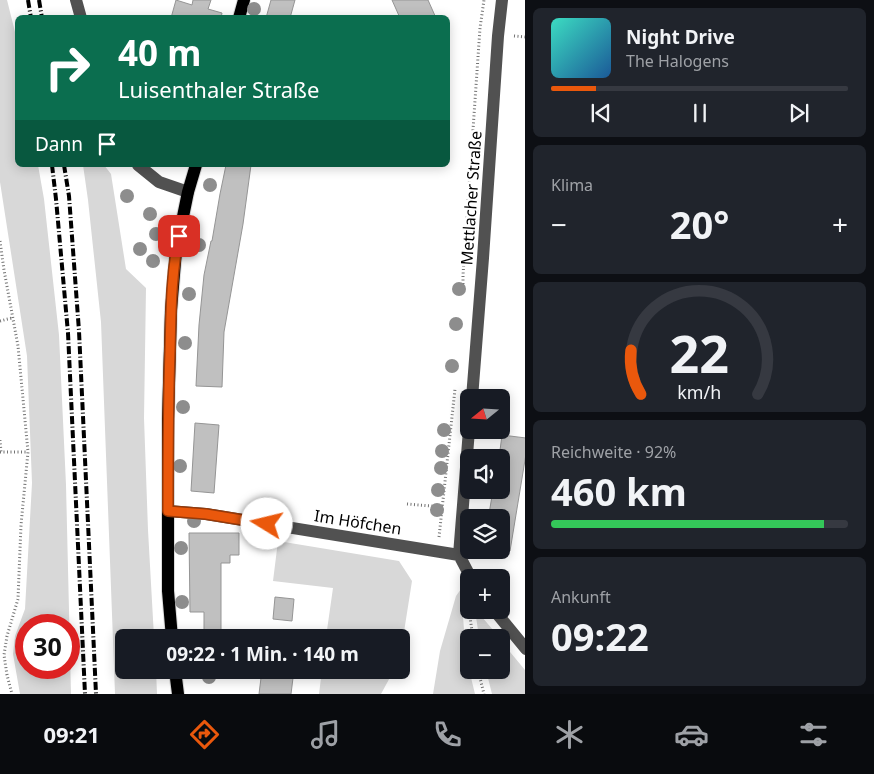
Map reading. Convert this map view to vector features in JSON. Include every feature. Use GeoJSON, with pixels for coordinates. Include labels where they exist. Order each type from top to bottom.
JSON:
{"type":"FeatureCollection","features":[{"type":"Feature","properties":{"kind":"main road"},"geometry":{"type":"LineString","coordinates":[[240,15],[244,0]]}},
{"type":"Feature","properties":{"kind":"main road"},"geometry":{"type":"LineString","coordinates":[[171,629],[168,591],[168,419],[171,310],[176,251],[188,192],[195,167]]}},
{"type":"Feature","properties":{"kind":"main road"},"geometry":{"type":"LineString","coordinates":[[176,679],[178,694]]}},
{"type":"Feature","properties":{"kind":"street"},"geometry":{"type":"LineString","coordinates":[[76,0],[80,15]]}},
{"type":"Feature","properties":{"kind":"street","name":"Mettlacher Straße"},"geometry":{"type":"LineString","coordinates":[[473,389],[502,0]]}},
{"type":"Feature","properties":{"kind":"street"},"geometry":{"type":"LineString","coordinates":[[140,167],[159,182],[188,192]]}},
{"type":"Feature","properties":{"kind":"street"},"geometry":{"type":"LineString","coordinates":[[466,569],[458,555],[468,439]]}},
{"type":"Feature","properties":{"kind":"street","name":"Im Höfchen"},"geometry":{"type":"LineString","coordinates":[[168,511],[206,514],[458,555]]}},
{"type":"Feature","properties":{"kind":"street"},"geometry":{"type":"LineString","coordinates":[[501,619],[525,649]]}},
{"type":"Feature","properties":{"kind":"path"},"geometry":{"type":"LineString","coordinates":[[463,293],[480,28],[484,0]]}},
{"type":"Feature","properties":{"kind":"path"},"geometry":{"type":"LineString","coordinates":[[0,241],[18,346],[28,452],[21,525],[18,600],[7,636],[4,655],[12,694]]}},
{"type":"Feature","properties":{"kind":"path"},"geometry":{"type":"LineString","coordinates":[[0,321],[12,318]]}},
{"type":"Feature","properties":{"kind":"path"},"geometry":{"type":"LineString","coordinates":[[438,551],[456,382]]}},
{"type":"Feature","properties":{"kind":"path"},"geometry":{"type":"LineString","coordinates":[[0,440],[1,452],[28,452]]}},
{"type":"Feature","properties":{"kind":"path"},"geometry":{"type":"LineString","coordinates":[[407,504],[442,506]]}},
{"type":"Feature","properties":{"kind":"path"},"geometry":{"type":"LineString","coordinates":[[480,679],[484,694]]}},
{"type":"Feature","properties":{"kind":"shaded area"},"geometry":{"type":"Polygon","coordinates":[[[0,0],[7,0],[15,32],[15,167],[38,167],[44,199],[59,335],[66,485],[69,614],[23,614],[25,609],[32,483],[27,356],[0,182],[0,0]]]}},
{"type":"Feature","properties":{"kind":"shaded area"},"geometry":{"type":"Polygon","coordinates":[[[83,167],[106,167],[111,174],[126,269],[146,288],[144,418],[154,629],[115,629],[115,679],[156,679],[157,694],[115,694],[101,322],[83,167]]]}},
{"type":"Feature","properties":{"kind":"shaded area"},"geometry":{"type":"Polygon","coordinates":[[[278,541],[399,561],[412,581],[404,629],[327,629],[333,588],[273,581],[278,541]]]}},
{"type":"Feature","properties":{"kind":"shaded area"},"geometry":{"type":"Polygon","coordinates":[[[460,590],[460,619],[463,619],[464,629],[460,629],[460,679],[471,679],[475,694],[433,694],[440,651],[456,596],[460,590]]]}},
{"type":"Feature","properties":{"kind":"shaded area"},"geometry":{"type":"Polygon","coordinates":[[[476,619],[484,619],[492,629],[478,629],[476,619]]]}},
{"type":"Feature","properties":{"kind":"shaded area"},"geometry":{"type":"Polygon","coordinates":[[[15,636],[15,665],[13,654],[15,636]]]}},
{"type":"Feature","properties":{"kind":"shaded area"},"geometry":{"type":"Polygon","coordinates":[[[510,652],[525,670],[525,694],[492,694],[488,679],[510,679],[510,652]]]}},
{"type":"Feature","properties":{"kind":"shaded area"},"geometry":{"type":"Polygon","coordinates":[[[17,679],[71,679],[71,694],[20,694],[17,679]]]}},
{"type":"Feature","properties":{"kind":"shaded area"},"geometry":{"type":"Polygon","coordinates":[[[321,679],[389,679],[381,694],[319,694],[321,679]]]}},
{"type":"Feature","properties":{"kind":"building"},"geometry":{"type":"Polygon","coordinates":[[[176,0],[192,5],[193,0],[211,0],[208,9],[222,13],[222,15],[172,15],[176,0]]]}},
{"type":"Feature","properties":{"kind":"building"},"geometry":{"type":"Polygon","coordinates":[[[271,0],[295,0],[291,15],[267,15],[271,0]]]}},
{"type":"Feature","properties":{"kind":"building"},"geometry":{"type":"Polygon","coordinates":[[[392,0],[428,0],[435,15],[399,15],[392,0]]]}},
{"type":"Feature","properties":{"kind":"building"},"geometry":{"type":"Polygon","coordinates":[[[226,167],[251,167],[224,332],[222,387],[196,386],[204,275],[226,167]]]}},
{"type":"Feature","properties":{"kind":"building"},"geometry":{"type":"Polygon","coordinates":[[[195,423],[219,425],[214,493],[191,491],[195,423]]]}},
{"type":"Feature","properties":{"kind":"building"},"geometry":{"type":"Polygon","coordinates":[[[510,436],[525,438],[525,460],[510,551],[510,509],[490,509],[492,499],[510,499],[510,449],[500,449],[501,439],[510,439],[510,436]]]}},
{"type":"Feature","properties":{"kind":"building"},"geometry":{"type":"Polygon","coordinates":[[[189,533],[239,533],[239,555],[230,555],[230,563],[221,563],[221,629],[204,629],[204,612],[190,612],[189,533]]]}},
{"type":"Feature","properties":{"kind":"building"},"geometry":{"type":"Polygon","coordinates":[[[275,597],[294,599],[292,621],[273,619],[275,597]]]}},
{"type":"Feature","properties":{"kind":"building"},"geometry":{"type":"Polygon","coordinates":[[[261,679],[293,679],[291,694],[259,694],[261,679]]]}},
{"type":"Feature","properties":{"kind":"railway"},"geometry":{"type":"LineString","coordinates":[[28,0],[30,15]]}},
{"type":"Feature","properties":{"kind":"railway"},"geometry":{"type":"LineString","coordinates":[[39,0],[42,15]]}},
{"type":"Feature","properties":{"kind":"railway"},"geometry":{"type":"LineString","coordinates":[[52,167],[68,333],[85,694]]}},
{"type":"Feature","properties":{"kind":"railway"},"geometry":{"type":"LineString","coordinates":[[64,167],[69,196],[79,331],[96,694]]}},
{"type":"Feature","properties":{"kind":"route"},"geometry":{"type":"LineString","coordinates":[[179,236],[171,310],[168,511],[206,514],[267,524]]}}]}
